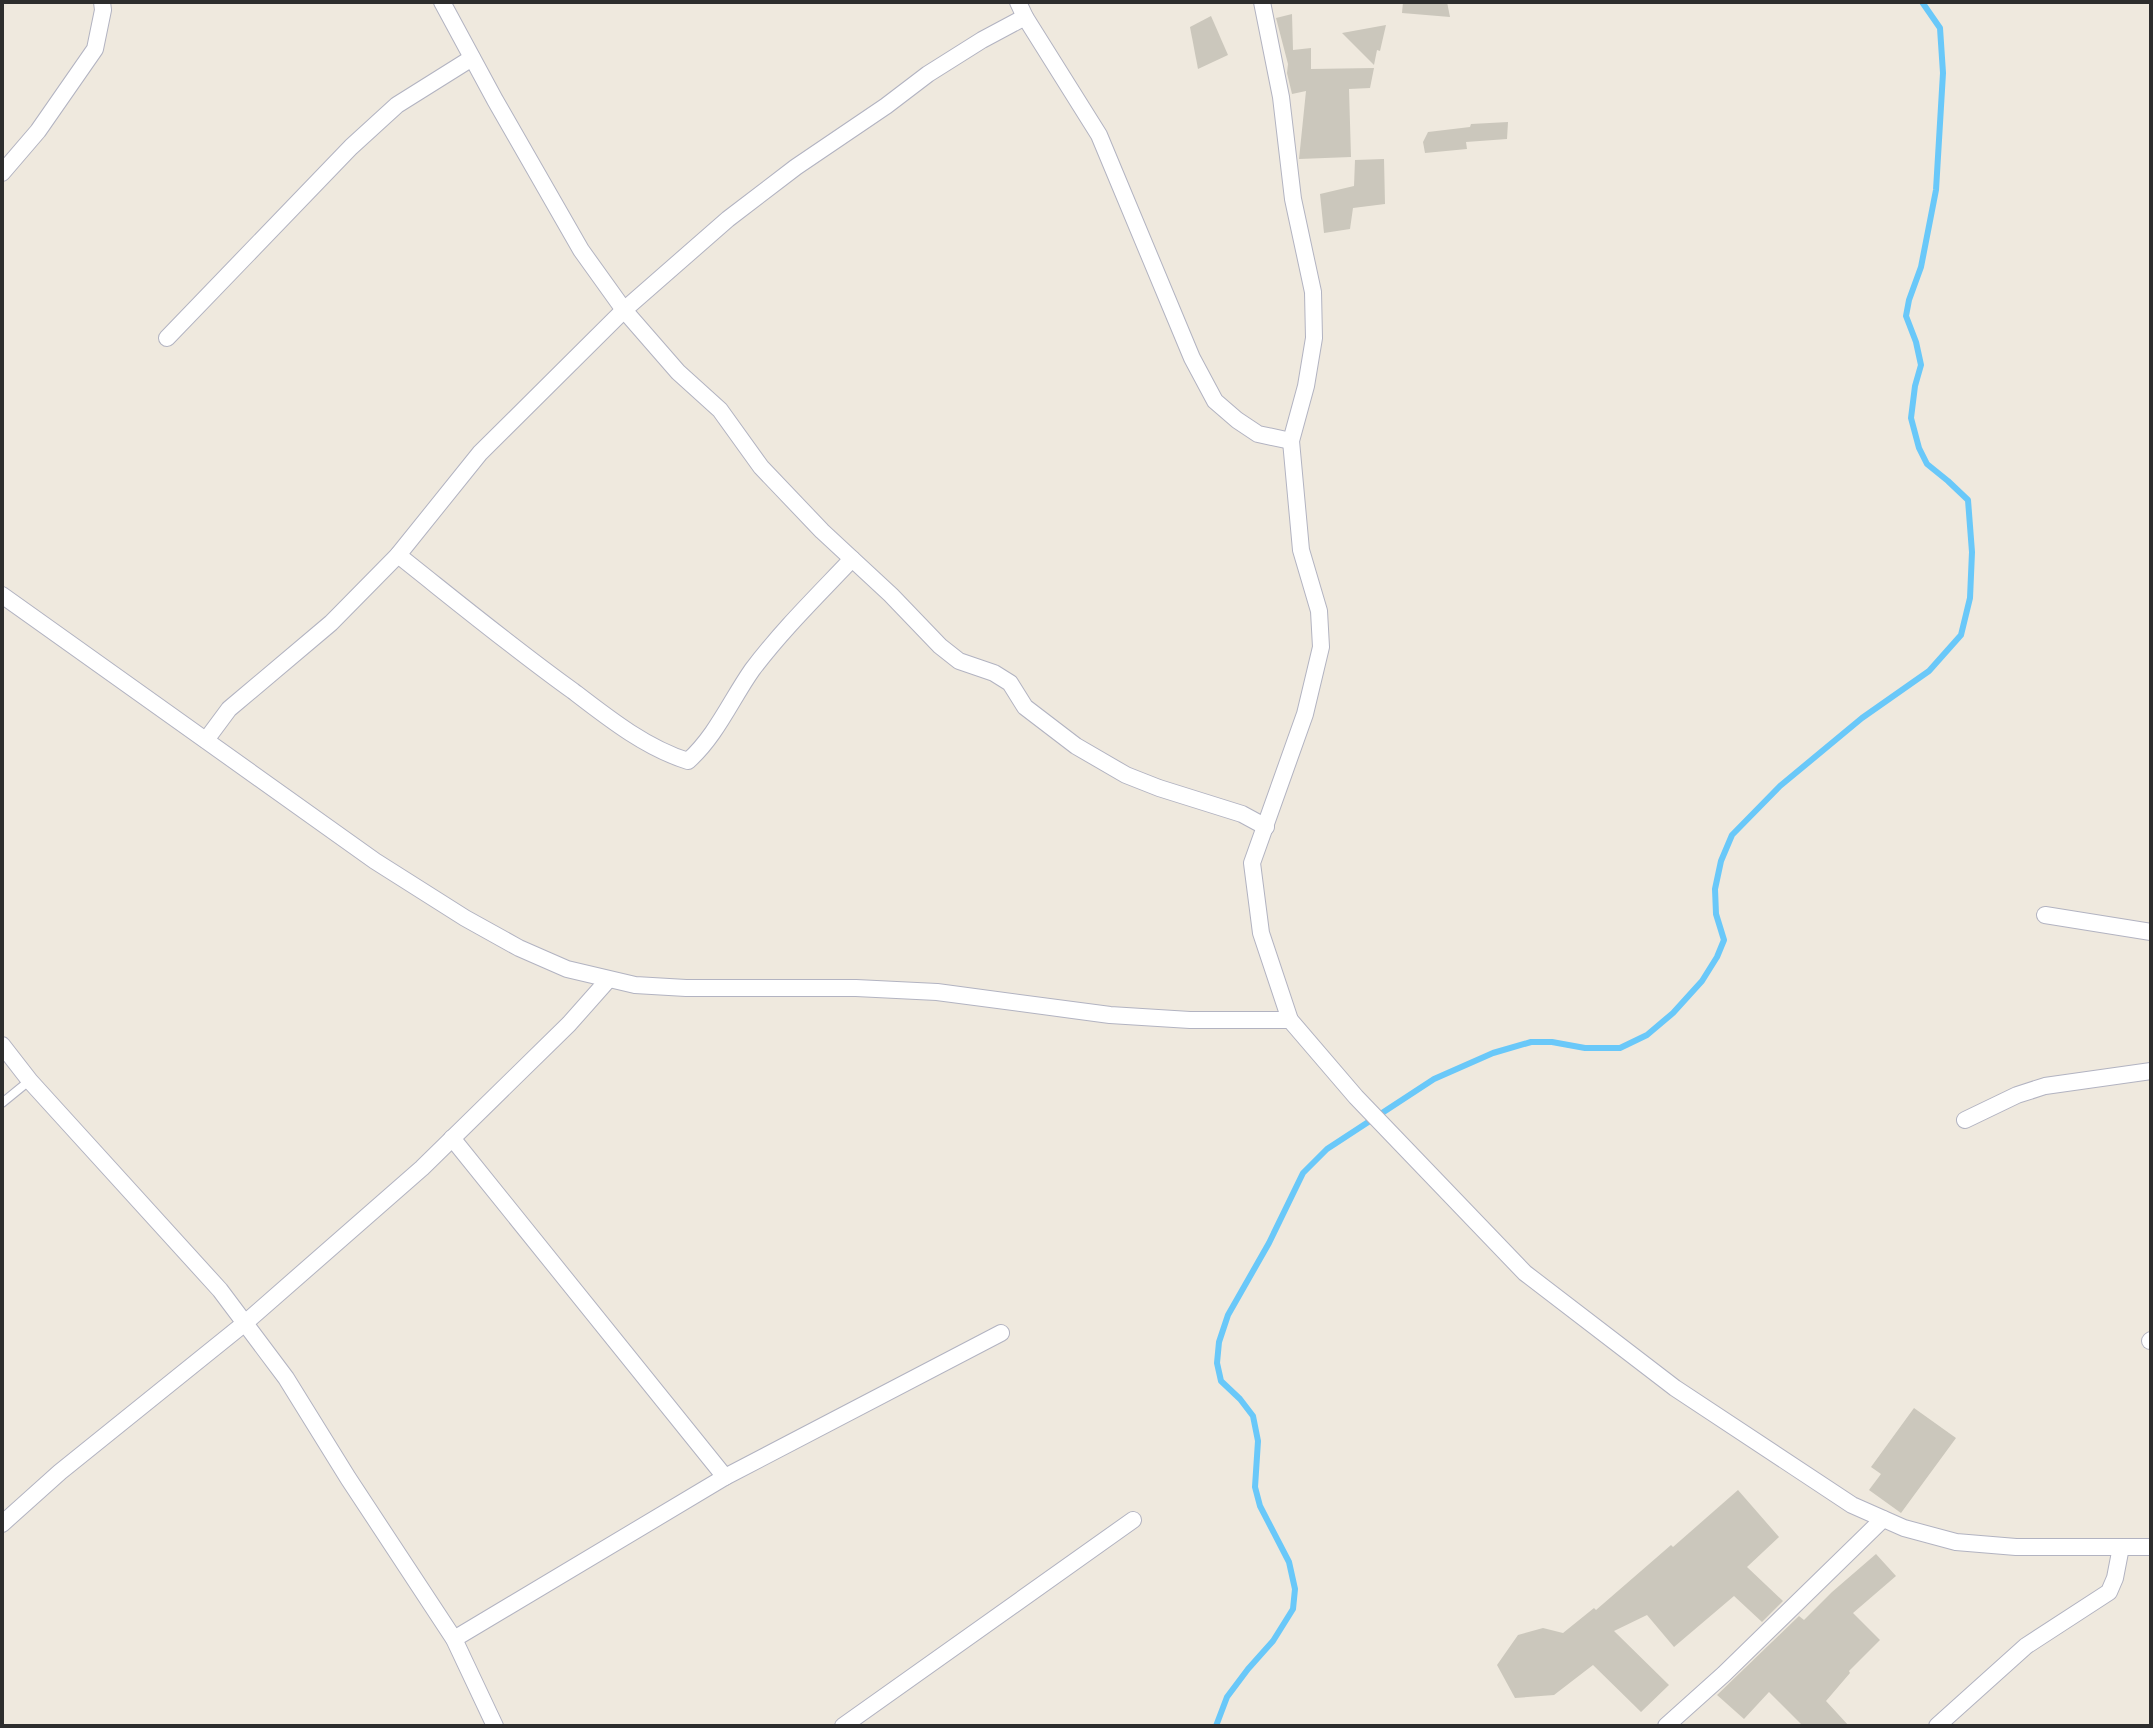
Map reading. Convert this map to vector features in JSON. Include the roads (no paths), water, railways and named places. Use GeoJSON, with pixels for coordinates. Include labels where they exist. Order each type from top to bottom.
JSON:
{"type":"FeatureCollection","features":[{"type":"Feature","properties":{"kind":"street"},"geometry":{"type":"LineString","coordinates":[[2,173],[38,131],[95,49],[102,2]]}},
{"type":"Feature","properties":{"kind":"street"},"geometry":{"type":"LineString","coordinates":[[442,2],[581,250],[624,310],[678,372],[720,410],[761,467],[822,531],[940,646],[959,661],[994,673],[1010,683],[1025,707],[1076,746],[1126,775],[1242,814],[1266,827]]}},
{"type":"Feature","properties":{"kind":"street"},"geometry":{"type":"LineString","coordinates":[[1262,2],[1281,97],[1293,199],[1313,292],[1314,338],[1306,386],[1291,441],[1301,550],[1319,611],[1321,647],[1305,714],[1252,863],[1261,933],[1290,1020],[1356,1097],[1525,1273],[1675,1388],[1852,1505],[1904,1528],[1956,1542],[2016,1547],[2151,1547]]}},
{"type":"Feature","properties":{"kind":"street"},"geometry":{"type":"LineString","coordinates":[[206,740],[229,709],[331,623],[398,555],[480,453],[624,310],[728,219],[796,167],[1022,10],[1099,135],[1192,358],[1215,401],[1258,434],[1291,441]]}},
{"type":"Feature","properties":{"kind":"street"},"geometry":{"type":"LineString","coordinates":[[167,338],[351,147],[397,105],[472,58]]}},
{"type":"Feature","properties":{"kind":"street"},"geometry":{"type":"LineString","coordinates":[[398,555],[523,655],[604,714],[666,754],[688,761],[700,750],[753,669],[852,559]]}},
{"type":"Feature","properties":{"kind":"street"},"geometry":{"type":"LineString","coordinates":[[2,595],[375,861],[465,918],[519,948],[567,969],[635,985],[937,992],[1110,1015],[1190,1020],[1290,1020]]}},
{"type":"Feature","properties":{"kind":"street"},"geometry":{"type":"LineString","coordinates":[[2045,915],[2151,932]]}},
{"type":"Feature","properties":{"kind":"street"},"geometry":{"type":"LineString","coordinates":[[2,1524],[60,1472],[245,1323],[422,1168],[569,1024],[608,980]]}},
{"type":"Feature","properties":{"kind":"street"},"geometry":{"type":"LineString","coordinates":[[2,1045],[30,1081],[220,1290],[286,1378],[454,1639],[495,1726]]}},
{"type":"Feature","properties":{"kind":"street"},"geometry":{"type":"LineString","coordinates":[[1965,1120],[2017,1095],[2045,1086],[2151,1071]]}},
{"type":"Feature","properties":{"kind":"street"},"geometry":{"type":"LineString","coordinates":[[452,1138],[725,1477]]}},
{"type":"Feature","properties":{"kind":"street"},"geometry":{"type":"LineString","coordinates":[[454,1639],[725,1477],[1001,1333]]}},
{"type":"Feature","properties":{"kind":"street"},"geometry":{"type":"LineString","coordinates":[[1666,1726],[1724,1674],[1883,1519]]}},
{"type":"Feature","properties":{"kind":"street"},"geometry":{"type":"LineString","coordinates":[[843,1726],[1133,1520]]}},
{"type":"Feature","properties":{"kind":"street"},"geometry":{"type":"LineString","coordinates":[[1937,1726],[2026,1646],[2109,1592],[2121,1547]]}},
{"type":"Feature","properties":{"kind":"lane"},"geometry":{"type":"LineString","coordinates":[[2,1103],[30,1081]]}},
{"type":"Feature","properties":{"kind":"waterway"},"geometry":{"type":"LineString","coordinates":[[1216,1726],[1227,1697],[1273,1641],[1293,1609],[1295,1589],[1289,1562],[1260,1506],[1255,1487],[1258,1441],[1253,1416],[1221,1381],[1217,1363],[1219,1342],[1228,1315],[1269,1243],[1303,1173],[1327,1149],[1434,1079],[1493,1053],[1531,1042],[1620,1048],[1647,1035],[1673,1013],[1702,981],[1717,957],[1724,940],[1716,914],[1715,889],[1721,861],[1732,835],[1780,786],[1862,718],[1929,671],[1961,635],[1970,598],[1972,552],[1968,500],[1927,464],[1911,418],[1921,365],[1906,316],[1921,267],[1936,190],[1943,73],[1940,28],[1922,2]]}}]}
